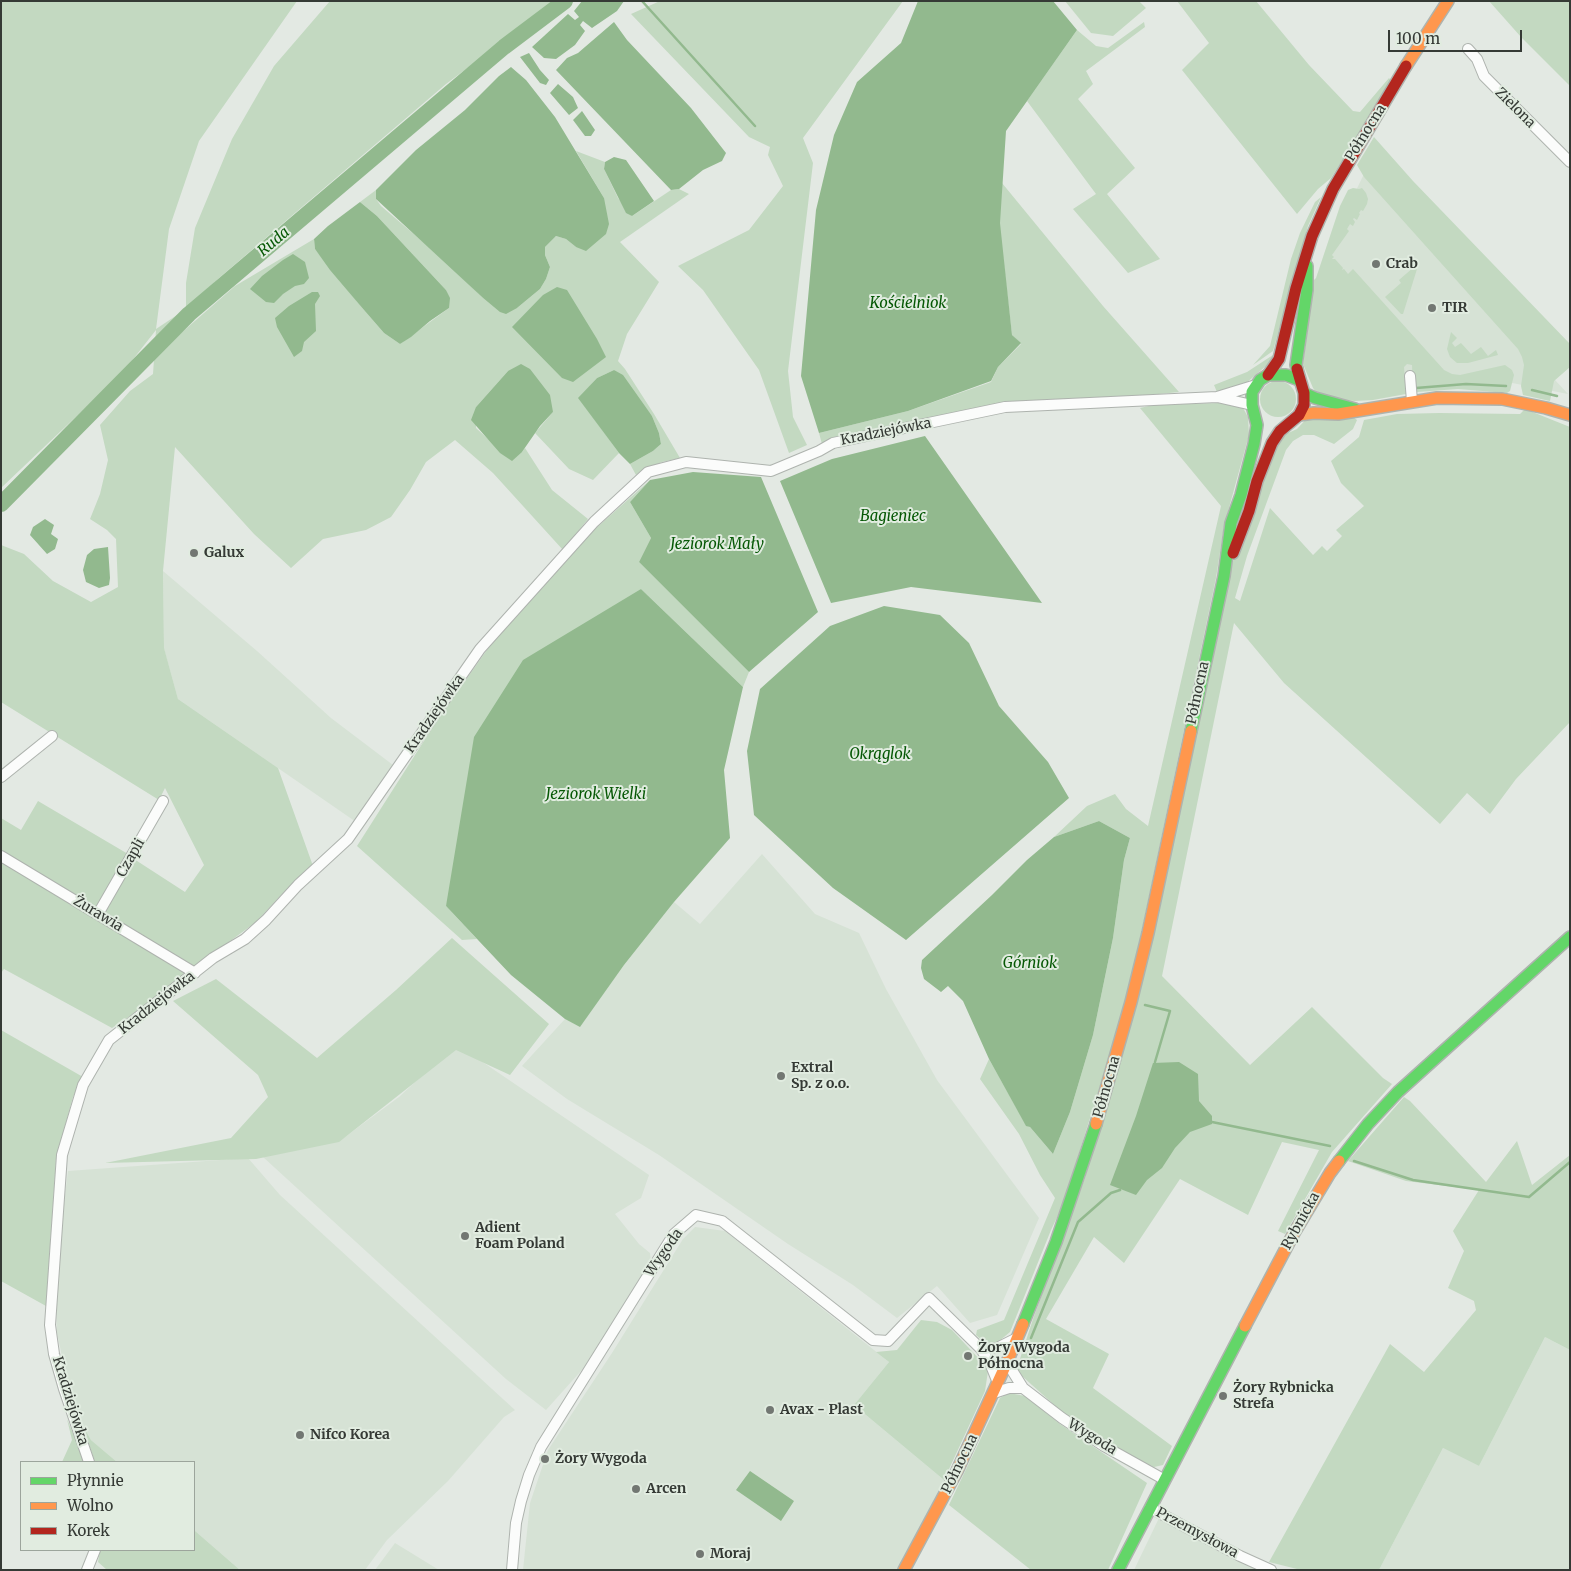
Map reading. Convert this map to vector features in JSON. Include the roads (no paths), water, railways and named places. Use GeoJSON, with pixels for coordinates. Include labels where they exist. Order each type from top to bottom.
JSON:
{"type":"FeatureCollection","features":[{"type":"Feature","properties":{"kind":"main road","name":"Północna"},"geometry":{"type":"LineString","coordinates":[[1436,17],[1442,1]]}},
{"type":"Feature","properties":{"kind":"main road","name":"Północna"},"geometry":{"type":"LineString","coordinates":[[1268,375],[1279,359],[1296,288],[1315,228],[1340,176],[1436,17],[1448,1]]}},
{"type":"Feature","properties":{"kind":"main road","name":"Północna"},"geometry":{"type":"LineString","coordinates":[[1299,380],[1296,360],[1307,290],[1306,255]]}},
{"type":"Feature","properties":{"kind":"main road"},"geometry":{"type":"LineString","coordinates":[[1299,416],[1304,405],[1304,393],[1299,380],[1286,375],[1268,375],[1256,385],[1252,396],[1253,411],[1270,423],[1284,425],[1299,416],[1314,413],[1338,414],[1358,409],[1437,398],[1492,398],[1570,415]]}},
{"type":"Feature","properties":{"kind":"main road"},"geometry":{"type":"LineString","coordinates":[[1304,393],[1315,398],[1358,409]]}},
{"type":"Feature","properties":{"kind":"main road","name":"Północna"},"geometry":{"type":"LineString","coordinates":[[904,1570],[956,1471],[1018,1338],[1047,1266],[1096,1127],[1131,1002],[1150,924],[1224,576],[1231,523],[1241,495],[1256,436],[1257,425],[1253,411]]}},
{"type":"Feature","properties":{"kind":"main road","name":"Północna"},"geometry":{"type":"LineString","coordinates":[[1224,576],[1249,511],[1257,481],[1270,448],[1277,434],[1290,423]]}},
{"type":"Feature","properties":{"kind":"main road","name":"Rybnicka"},"geometry":{"type":"LineString","coordinates":[[1118,1570],[1294,1233],[1314,1197],[1346,1150],[1398,1092],[1570,937]]}},
{"type":"Feature","properties":{"kind":"street","name":"Zielona"},"geometry":{"type":"LineString","coordinates":[[1468,49],[1477,59],[1484,76],[1570,162]]}},
{"type":"Feature","properties":{"kind":"street"},"geometry":{"type":"LineString","coordinates":[[1410,376],[1412,401]]}},
{"type":"Feature","properties":{"kind":"street","name":"Kradziejówka"},"geometry":{"type":"LineString","coordinates":[[89,1461],[54,1354],[50,1325],[62,1154],[83,1085],[109,1040],[213,958],[245,939],[266,920],[298,885],[348,839],[480,649],[594,522],[648,472],[686,462],[770,471],[833,443],[1005,407],[1217,397],[1256,385]]}},
{"type":"Feature","properties":{"kind":"street","name":"Kradziejówka"},"geometry":{"type":"LineString","coordinates":[[1217,397],[1253,411]]}},
{"type":"Feature","properties":{"kind":"street"},"geometry":{"type":"LineString","coordinates":[[1,778],[52,736]]}},
{"type":"Feature","properties":{"kind":"street","name":"Czapli"},"geometry":{"type":"LineString","coordinates":[[98,914],[163,801]]}},
{"type":"Feature","properties":{"kind":"street","name":"Żurawia"},"geometry":{"type":"LineString","coordinates":[[1,856],[195,972]]}},
{"type":"Feature","properties":{"kind":"street","name":"Wygoda"},"geometry":{"type":"LineString","coordinates":[[512,1570],[516,1522],[529,1475],[541,1447],[674,1234],[696,1214],[722,1221],[873,1340],[888,1341],[929,1298],[980,1349],[990,1362],[996,1388]]}},
{"type":"Feature","properties":{"kind":"street"},"geometry":{"type":"LineString","coordinates":[[980,1349],[998,1348],[1018,1338]]}},
{"type":"Feature","properties":{"kind":"street"},"geometry":{"type":"LineString","coordinates":[[1008,1360],[1023,1388]]}},
{"type":"Feature","properties":{"kind":"street"},"geometry":{"type":"LineString","coordinates":[[996,1388],[1023,1388]]}},
{"type":"Feature","properties":{"kind":"street","name":"Wygoda"},"geometry":{"type":"LineString","coordinates":[[1023,1388],[1062,1418],[1097,1441],[1165,1480]]}},
{"type":"Feature","properties":{"kind":"street","name":"Przemysłowa"},"geometry":{"type":"LineString","coordinates":[[1150,1508],[1270,1570]]}},
{"type":"Feature","properties":{"kind":"street"},"geometry":{"type":"LineString","coordinates":[[87,1570],[95,1551]]}},
{"type":"Feature","properties":{"kind":"water"},"geometry":{"type":"Polygon","coordinates":[[[582,1],[624,1],[617,11],[592,28],[583,21],[580,25],[585,31],[575,45],[556,59],[544,58],[532,47],[568,14],[575,20],[579,17],[574,11],[582,1]]]}},
{"type":"Feature","properties":{"kind":"water","name":"Kościelniok"},"geometry":{"type":"Polygon","coordinates":[[[918,1],[1053,1],[1077,30],[1006,131],[1000,223],[1012,335],[1021,343],[998,367],[991,381],[908,411],[819,433],[801,376],[816,210],[834,135],[857,82],[901,43],[918,1]]]}},
{"type":"Feature","properties":{"kind":"water"},"geometry":{"type":"Polygon","coordinates":[[[614,22],[627,40],[691,108],[726,153],[722,161],[703,170],[679,189],[671,190],[556,70],[567,58],[578,53],[614,22]]]}},
{"type":"Feature","properties":{"kind":"water"},"geometry":{"type":"Polygon","coordinates":[[[529,53],[549,80],[546,85],[540,83],[520,57],[529,53]]]}},
{"type":"Feature","properties":{"kind":"water"},"geometry":{"type":"Polygon","coordinates":[[[511,67],[526,80],[555,117],[604,198],[609,224],[606,234],[586,251],[576,247],[566,239],[556,236],[545,247],[545,255],[550,267],[540,289],[517,308],[506,314],[500,312],[482,297],[376,199],[376,190],[416,150],[465,110],[499,76],[511,67]]]}},
{"type":"Feature","properties":{"kind":"water"},"geometry":{"type":"Polygon","coordinates":[[[558,84],[573,97],[578,108],[569,115],[550,93],[558,84]]]}},
{"type":"Feature","properties":{"kind":"water"},"geometry":{"type":"Polygon","coordinates":[[[582,111],[595,130],[591,136],[585,136],[573,120],[582,111]]]}},
{"type":"Feature","properties":{"kind":"water"},"geometry":{"type":"Polygon","coordinates":[[[614,157],[626,160],[654,201],[632,216],[626,213],[604,169],[605,162],[614,157]]]}},
{"type":"Feature","properties":{"kind":"water"},"geometry":{"type":"Polygon","coordinates":[[[360,202],[377,216],[446,290],[450,298],[449,308],[400,344],[384,333],[330,270],[315,249],[314,239],[360,202]]]}},
{"type":"Feature","properties":{"kind":"water"},"geometry":{"type":"Polygon","coordinates":[[[293,254],[305,262],[309,278],[304,284],[295,286],[274,303],[266,302],[250,289],[262,276],[293,254]]]}},
{"type":"Feature","properties":{"kind":"water"},"geometry":{"type":"Polygon","coordinates":[[[557,287],[567,290],[606,357],[573,382],[562,378],[512,327],[543,295],[557,287]]]}},
{"type":"Feature","properties":{"kind":"water"},"geometry":{"type":"Polygon","coordinates":[[[312,292],[318,292],[320,296],[315,304],[316,331],[304,342],[302,351],[294,357],[277,327],[275,318],[289,306],[312,292]]]}},
{"type":"Feature","properties":{"kind":"water"},"geometry":{"type":"Polygon","coordinates":[[[521,364],[530,369],[550,395],[553,412],[540,426],[522,452],[512,461],[500,453],[471,420],[476,407],[508,371],[521,364]]]}},
{"type":"Feature","properties":{"kind":"water"},"geometry":{"type":"Polygon","coordinates":[[[614,370],[623,375],[652,416],[661,444],[653,451],[630,464],[619,453],[578,398],[597,378],[614,370]]]}},
{"type":"Feature","properties":{"kind":"water","name":"Bagieniec"},"geometry":{"type":"Polygon","coordinates":[[[925,436],[1042,603],[911,587],[831,603],[780,481],[832,459],[925,436]]]}},
{"type":"Feature","properties":{"kind":"water","name":"Jeziorok Mały"},"geometry":{"type":"Polygon","coordinates":[[[693,472],[761,477],[818,612],[749,672],[639,562],[651,538],[630,502],[650,480],[693,472]]]}},
{"type":"Feature","properties":{"kind":"water"},"geometry":{"type":"Polygon","coordinates":[[[45,519],[54,525],[51,534],[58,539],[55,549],[47,554],[30,535],[33,527],[45,519]]]}},
{"type":"Feature","properties":{"kind":"water"},"geometry":{"type":"Polygon","coordinates":[[[108,547],[109,585],[99,588],[86,582],[83,570],[87,555],[94,549],[108,547]]]}},
{"type":"Feature","properties":{"kind":"water","name":"Jeziorok Wielki"},"geometry":{"type":"Polygon","coordinates":[[[641,589],[743,687],[724,770],[730,838],[674,902],[624,965],[580,1027],[565,1019],[511,975],[446,906],[474,737],[523,660],[641,589]]]}},
{"type":"Feature","properties":{"kind":"water","name":"Okrąglok"},"geometry":{"type":"Polygon","coordinates":[[[884,606],[940,615],[969,643],[999,706],[1048,762],[1069,798],[906,940],[833,888],[754,815],[747,751],[760,689],[830,626],[884,606]]]}},
{"type":"Feature","properties":{"kind":"water","name":"Górniok"},"geometry":{"type":"Polygon","coordinates":[[[1099,821],[1130,838],[1124,860],[1113,938],[1093,1035],[1070,1112],[1053,1154],[1030,1127],[1026,1126],[989,1059],[963,1001],[948,986],[941,992],[924,979],[921,968],[922,960],[1027,860],[1054,837],[1099,821]]]}},
{"type":"Feature","properties":{"kind":"water"},"geometry":{"type":"Polygon","coordinates":[[[1179,1062],[1198,1074],[1199,1101],[1212,1116],[1212,1124],[1190,1132],[1175,1148],[1162,1168],[1147,1180],[1136,1195],[1110,1185],[1136,1116],[1153,1063],[1179,1062]]]}},
{"type":"Feature","properties":{"kind":"water"},"geometry":{"type":"Polygon","coordinates":[[[750,1471],[794,1501],[781,1521],[736,1490],[750,1471]]]}},
{"type":"Feature","properties":{"kind":"waterway","name":"Ruda"},"geometry":{"type":"LineString","coordinates":[[1,504],[189,314],[504,47],[565,1]]}},
{"type":"Feature","properties":{"kind":"waterway"},"geometry":{"type":"LineString","coordinates":[[642,1],[755,126]]}},
{"type":"Feature","properties":{"kind":"waterway"},"geometry":{"type":"LineString","coordinates":[[1416,388],[1466,384],[1506,386]]}},
{"type":"Feature","properties":{"kind":"waterway"},"geometry":{"type":"LineString","coordinates":[[1532,390],[1557,396]]}},
{"type":"Feature","properties":{"kind":"waterway"},"geometry":{"type":"LineString","coordinates":[[1145,1005],[1170,1011],[1155,1062]]}},
{"type":"Feature","properties":{"kind":"waterway"},"geometry":{"type":"LineString","coordinates":[[1212,1122],[1330,1146]]}},
{"type":"Feature","properties":{"kind":"waterway"},"geometry":{"type":"LineString","coordinates":[[1354,1161],[1413,1180],[1529,1197],[1570,1162]]}},
{"type":"Feature","properties":{"kind":"waterway"},"geometry":{"type":"LineString","coordinates":[[1031,1338],[1078,1222],[1111,1193],[1120,1190]]}},
{"type":"Feature","properties":{"kind":"place","name":"Crab"},"geometry":{"type":"Point","coordinates":[1376,264]}},
{"type":"Feature","properties":{"kind":"place","name":"TIR"},"geometry":{"type":"Point","coordinates":[1432,308]}},
{"type":"Feature","properties":{"kind":"place","name":"Galux"},"geometry":{"type":"Point","coordinates":[194,553]}},
{"type":"Feature","properties":{"kind":"place","name":"Extral Sp. z o.o."},"geometry":{"type":"Point","coordinates":[781,1076]}},
{"type":"Feature","properties":{"kind":"place","name":"Adient Foam Poland"},"geometry":{"type":"Point","coordinates":[465,1236]}},
{"type":"Feature","properties":{"kind":"place","name":"Żory Wygoda Północna"},"geometry":{"type":"Point","coordinates":[968,1356]}},
{"type":"Feature","properties":{"kind":"place","name":"Żory Rybnicka Strefa"},"geometry":{"type":"Point","coordinates":[1223,1396]}},
{"type":"Feature","properties":{"kind":"place","name":"Avax - Plast"},"geometry":{"type":"Point","coordinates":[770,1410]}},
{"type":"Feature","properties":{"kind":"place","name":"Nifco Korea"},"geometry":{"type":"Point","coordinates":[300,1435]}},
{"type":"Feature","properties":{"kind":"place","name":"Żory Wygoda"},"geometry":{"type":"Point","coordinates":[545,1459]}},
{"type":"Feature","properties":{"kind":"place","name":"Arcen"},"geometry":{"type":"Point","coordinates":[636,1489]}},
{"type":"Feature","properties":{"kind":"place","name":"Moraj"},"geometry":{"type":"Point","coordinates":[700,1554]}}]}
